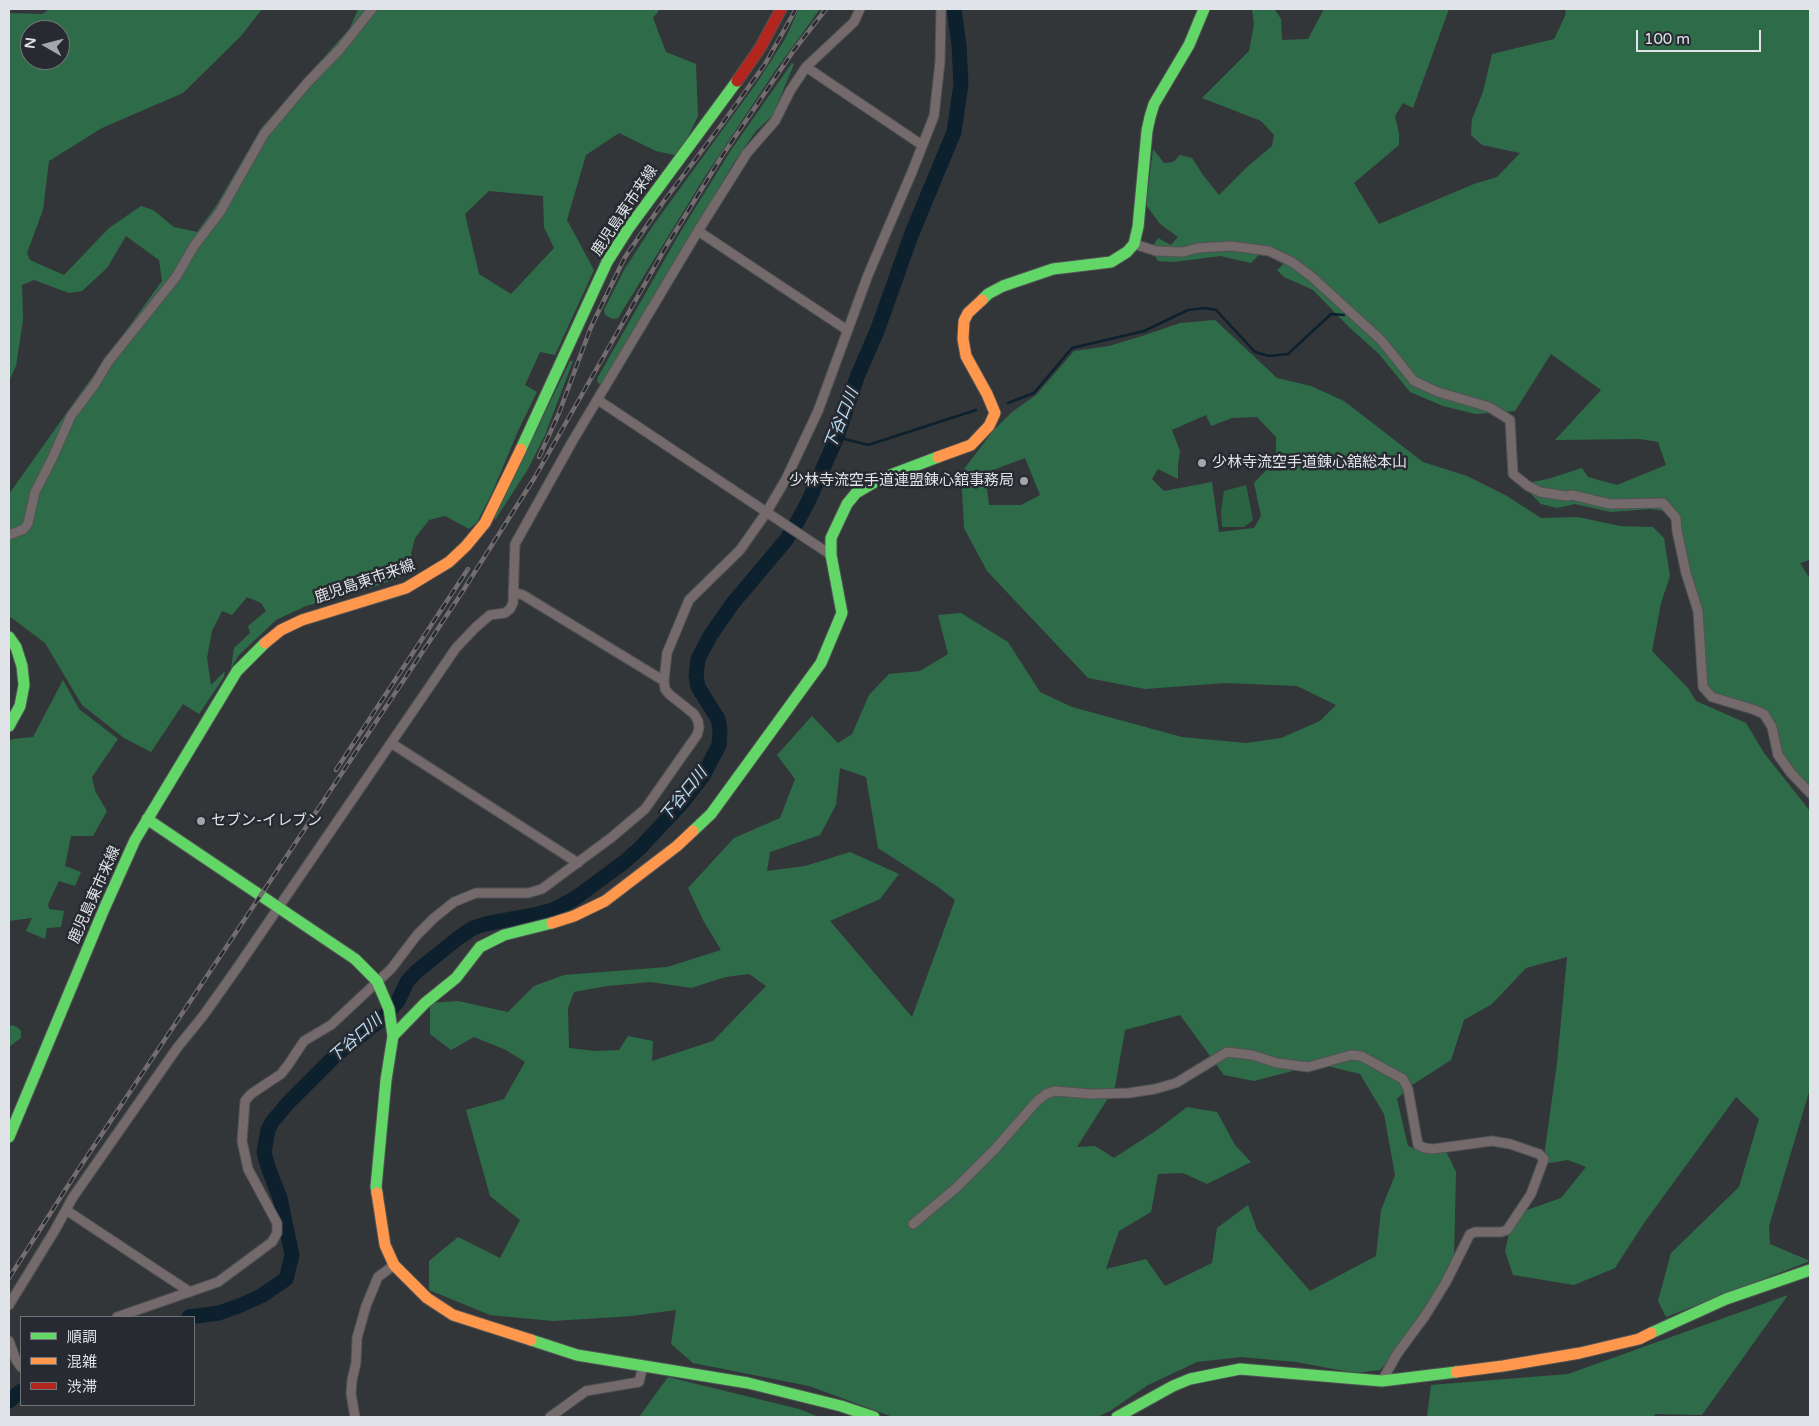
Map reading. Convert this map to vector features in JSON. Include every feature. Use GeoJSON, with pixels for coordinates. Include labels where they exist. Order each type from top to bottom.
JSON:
{"type":"FeatureCollection","features":[{"type":"Feature","properties":{"kind":"main road","name":"鹿児島東市来線"},"geometry":{"type":"LineString","coordinates":[[9,1137],[135,840],[232,679],[258,648],[281,630],[302,620],[334,609],[406,588],[450,562],[485,523],[607,262],[628,229],[744,71],[764,41],[781,9]]}},
{"type":"Feature","properties":{"kind":"main road"},"geometry":{"type":"LineString","coordinates":[[392,1036],[425,1003],[456,978],[480,947],[504,934],[540,927],[574,916],[605,901],[677,846],[711,814],[821,663],[834,636],[842,613],[831,555],[831,538],[847,504],[856,492],[880,478],[971,445],[989,426],[995,413],[966,356],[963,339],[964,321],[977,304],[988,294],[1003,286],[1053,269],[1111,262],[1119,259],[1134,244],[1138,227],[1150,117],[1154,104],[1189,45],[1204,9]]}},
{"type":"Feature","properties":{"kind":"main road"},"geometry":{"type":"LineString","coordinates":[[9,637],[16,647],[22,666],[24,685],[20,706],[9,726]]}},
{"type":"Feature","properties":{"kind":"main road"},"geometry":{"type":"LineString","coordinates":[[9,655],[15,674],[15,690],[9,710]]}},
{"type":"Feature","properties":{"kind":"main road"},"geometry":{"type":"LineString","coordinates":[[146,819],[279,906],[355,959],[377,981],[388,1009],[392,1036],[376,1187],[385,1245],[394,1265],[428,1298],[453,1315],[577,1355],[748,1383],[841,1406],[874,1417]]}},
{"type":"Feature","properties":{"kind":"main road"},"geometry":{"type":"LineString","coordinates":[[1117,1417],[1173,1386],[1210,1374],[1240,1369],[1382,1381],[1503,1366],[1580,1353],[1639,1339],[1726,1299],[1810,1270]]}},
{"type":"Feature","properties":{"kind":"street"},"geometry":{"type":"LineString","coordinates":[[9,535],[24,530],[28,523],[35,492],[52,461],[71,416],[95,384],[108,362],[176,277],[194,246],[220,212],[264,134],[297,94],[340,49],[372,9]]}},
{"type":"Feature","properties":{"kind":"street"},"geometry":{"type":"LineString","coordinates":[[9,1305],[73,1197],[177,1048],[208,1009],[456,648],[475,628],[490,616],[505,614],[510,609],[513,603],[515,544],[598,400],[698,231],[748,153],[775,121],[790,91],[806,67],[854,22],[860,9]]}},
{"type":"Feature","properties":{"kind":"street"},"geometry":{"type":"LineString","coordinates":[[121,1316],[218,1282],[272,1242],[277,1233],[277,1223],[248,1169],[242,1141],[245,1101],[251,1094],[281,1074],[304,1041],[331,1025],[391,969],[417,935],[434,918],[454,902],[476,894],[528,893],[542,889],[612,838],[645,809],[697,735],[698,721],[694,714],[665,690],[667,653],[689,600],[740,550],[766,513],[786,479],[818,411],[847,330],[934,116],[940,62],[941,9]]}},
{"type":"Feature","properties":{"kind":"street"},"geometry":{"type":"LineString","coordinates":[[806,67],[922,145]]}},
{"type":"Feature","properties":{"kind":"street"},"geometry":{"type":"LineString","coordinates":[[698,231],[847,330]]}},
{"type":"Feature","properties":{"kind":"street"},"geometry":{"type":"LineString","coordinates":[[1134,244],[1156,251],[1183,252],[1198,248],[1231,246],[1269,252],[1292,262],[1312,277],[1381,340],[1414,381],[1438,392],[1489,406],[1510,420],[1513,474],[1528,486],[1540,492],[1572,495],[1610,504],[1663,503],[1676,518],[1686,573],[1698,611],[1703,688],[1712,697],[1764,714],[1772,727],[1778,755],[1791,773],[1810,793]]}},
{"type":"Feature","properties":{"kind":"street"},"geometry":{"type":"LineString","coordinates":[[598,400],[831,555]]}},
{"type":"Feature","properties":{"kind":"street"},"geometry":{"type":"LineString","coordinates":[[513,592],[523,595],[664,681]]}},
{"type":"Feature","properties":{"kind":"street"},"geometry":{"type":"LineString","coordinates":[[391,744],[578,863]]}},
{"type":"Feature","properties":{"kind":"street"},"geometry":{"type":"LineString","coordinates":[[913,1224],[956,1188],[995,1149],[1038,1101],[1046,1094],[1054,1091],[1092,1094],[1129,1093],[1155,1089],[1176,1083],[1227,1052],[1252,1055],[1277,1063],[1308,1067],[1351,1055],[1361,1056],[1403,1079],[1408,1089],[1418,1145],[1425,1148],[1433,1148],[1492,1141],[1510,1144],[1539,1154],[1544,1159],[1531,1194],[1507,1230],[1470,1234],[1446,1282],[1382,1381]]}},
{"type":"Feature","properties":{"kind":"street"},"geometry":{"type":"LineString","coordinates":[[66,1210],[190,1292]]}},
{"type":"Feature","properties":{"kind":"street"},"geometry":{"type":"LineString","coordinates":[[355,1417],[351,1394],[356,1363],[357,1338],[366,1306],[378,1277],[394,1265]]}},
{"type":"Feature","properties":{"kind":"street"},"geometry":{"type":"LineString","coordinates":[[9,1341],[20,1366]]}},
{"type":"Feature","properties":{"kind":"street"},"geometry":{"type":"LineString","coordinates":[[550,1417],[586,1391],[639,1382],[643,1366]]}},
{"type":"Feature","properties":{"kind":"green space"},"geometry":{"type":"Polygon","coordinates":[[[50,9],[262,9],[241,36],[183,93],[102,128],[49,161],[43,210],[27,253],[30,260],[64,275],[109,228],[141,206],[153,210],[174,227],[197,232],[216,206],[262,127],[350,28],[358,9],[660,9],[653,18],[666,52],[696,64],[698,116],[679,156],[656,151],[619,133],[586,155],[567,220],[594,270],[555,355],[540,352],[525,385],[537,392],[477,522],[469,529],[445,516],[429,520],[415,538],[411,554],[416,571],[371,588],[306,606],[276,620],[239,655],[231,668],[234,648],[250,633],[248,626],[266,611],[261,603],[247,597],[232,615],[222,611],[212,631],[207,658],[211,685],[225,671],[224,677],[199,714],[183,704],[151,752],[124,738],[82,705],[45,643],[9,616],[9,494],[162,281],[159,260],[126,236],[107,268],[82,291],[69,293],[34,280],[22,285],[23,320],[16,366],[9,381],[9,13],[42,14],[50,9]],[[489,191],[465,214],[479,274],[511,294],[554,248],[544,227],[543,196],[489,191]]]}},
{"type":"Feature","properties":{"kind":"green space"},"geometry":{"type":"Polygon","coordinates":[[[799,9],[820,9],[775,71],[704,178],[618,318],[613,319],[605,315],[604,310],[624,270],[652,227],[758,81],[785,39],[799,9]]]}},
{"type":"Feature","properties":{"kind":"green space"},"geometry":{"type":"Polygon","coordinates":[[[1252,9],[1275,10],[1281,19],[1282,40],[1308,39],[1324,9],[1449,9],[1413,108],[1403,103],[1395,116],[1399,134],[1399,145],[1354,183],[1379,224],[1474,184],[1497,177],[1520,153],[1482,145],[1471,135],[1472,119],[1483,92],[1492,54],[1554,39],[1565,16],[1566,9],[1810,9],[1810,560],[1800,563],[1810,579],[1810,801],[1777,760],[1770,727],[1756,714],[1713,694],[1704,675],[1699,636],[1675,547],[1680,531],[1673,519],[1665,511],[1650,509],[1611,512],[1575,504],[1557,508],[1541,504],[1532,495],[1532,482],[1582,468],[1588,477],[1617,485],[1666,465],[1658,442],[1640,439],[1555,440],[1601,390],[1551,354],[1515,411],[1475,414],[1443,406],[1410,392],[1379,354],[1349,327],[1313,290],[1284,277],[1277,270],[1291,257],[1281,251],[1267,246],[1251,263],[1220,256],[1174,262],[1158,261],[1151,249],[1158,238],[1171,245],[1178,237],[1160,224],[1146,205],[1153,149],[1164,163],[1173,162],[1180,155],[1192,158],[1219,195],[1247,167],[1272,146],[1274,135],[1261,121],[1202,98],[1249,51],[1254,24],[1252,9]]]}},
{"type":"Feature","properties":{"kind":"green space"},"geometry":{"type":"Polygon","coordinates":[[[792,63],[794,64],[773,115],[756,131],[733,164],[603,382],[599,384],[597,381],[598,377],[678,236],[731,150],[792,63]]]}},
{"type":"Feature","properties":{"kind":"green space"},"geometry":{"type":"Polygon","coordinates":[[[1215,320],[1277,378],[1311,386],[1344,401],[1423,462],[1467,476],[1507,496],[1541,518],[1578,517],[1620,526],[1653,527],[1664,538],[1670,576],[1661,603],[1652,651],[1688,688],[1696,701],[1746,723],[1764,753],[1810,811],[1810,1089],[1769,1226],[1770,1244],[1810,1261],[1666,1317],[1658,1301],[1671,1253],[1739,1187],[1759,1119],[1736,1097],[1644,1223],[1615,1268],[1574,1285],[1513,1275],[1505,1251],[1513,1215],[1561,1198],[1586,1167],[1568,1160],[1543,1164],[1557,1063],[1567,957],[1526,968],[1492,1004],[1464,1020],[1451,1060],[1409,1087],[1397,1099],[1408,1146],[1420,1151],[1444,1147],[1456,1172],[1454,1259],[1417,1326],[1380,1370],[1355,1373],[1296,1362],[1241,1357],[1197,1362],[1148,1385],[1110,1411],[1097,1417],[893,1417],[809,1386],[693,1363],[671,1344],[676,1310],[632,1316],[553,1321],[490,1315],[429,1290],[429,1261],[458,1237],[500,1258],[520,1220],[490,1196],[466,1110],[504,1099],[525,1062],[506,1050],[474,1037],[451,1050],[430,1034],[430,1003],[458,1001],[508,1012],[534,986],[564,975],[667,967],[721,950],[703,920],[688,888],[734,838],[780,818],[795,779],[777,755],[812,716],[838,743],[852,734],[869,695],[889,674],[920,671],[948,654],[938,615],[961,613],[1008,642],[1040,692],[1072,707],[1182,737],[1246,743],[1281,738],[1320,721],[1336,705],[1297,686],[1225,683],[1145,689],[1088,678],[987,571],[964,528],[961,473],[993,431],[1012,412],[1036,395],[1074,351],[1109,346],[1180,323],[1215,320]],[[1206,415],[1172,430],[1180,451],[1178,479],[1158,469],[1152,479],[1164,491],[1212,482],[1219,532],[1254,528],[1261,516],[1254,483],[1276,460],[1276,437],[1257,417],[1232,418],[1211,426],[1206,415]],[[1025,458],[985,473],[989,505],[1021,505],[1040,495],[1025,458]],[[840,768],[836,805],[820,835],[770,852],[767,871],[805,866],[850,852],[899,874],[880,899],[830,921],[912,1017],[955,900],[878,848],[866,777],[840,768]],[[749,974],[726,977],[691,988],[651,982],[607,986],[574,992],[568,1008],[569,1048],[595,1051],[619,1050],[628,1036],[653,1041],[652,1061],[713,1041],[766,986],[749,974]],[[1180,1015],[1125,1030],[1115,1087],[1077,1147],[1095,1146],[1114,1158],[1157,1130],[1187,1107],[1217,1112],[1235,1145],[1251,1162],[1207,1184],[1183,1173],[1158,1174],[1151,1212],[1119,1231],[1106,1269],[1146,1259],[1165,1286],[1212,1263],[1217,1228],[1248,1205],[1257,1230],[1310,1291],[1376,1256],[1381,1210],[1395,1175],[1384,1114],[1360,1074],[1319,1064],[1254,1081],[1224,1075],[1180,1015]]]}},
{"type":"Feature","properties":{"kind":"green space"},"geometry":{"type":"Polygon","coordinates":[[[570,361],[573,361],[545,435],[528,469],[495,520],[494,518],[570,361]]]}},
{"type":"Feature","properties":{"kind":"green space"},"geometry":{"type":"Polygon","coordinates":[[[1246,485],[1253,520],[1244,527],[1222,527],[1221,512],[1224,491],[1246,485]]]}},
{"type":"Feature","properties":{"kind":"green space"},"geometry":{"type":"Polygon","coordinates":[[[63,680],[79,709],[118,739],[92,777],[95,791],[107,811],[93,836],[71,836],[65,866],[81,872],[75,886],[59,881],[48,904],[49,909],[64,911],[61,927],[47,928],[45,939],[26,931],[32,918],[9,921],[9,742],[12,739],[33,737],[63,680]]]}},
{"type":"Feature","properties":{"kind":"green space"},"geometry":{"type":"Polygon","coordinates":[[[12,1025],[21,1031],[21,1038],[9,1047],[9,1027],[12,1025]]]}},
{"type":"Feature","properties":{"kind":"green space"},"geometry":{"type":"Polygon","coordinates":[[[1788,1295],[1702,1415],[1655,1414],[1654,1417],[1427,1417],[1431,1385],[1568,1374],[1788,1295]]]}},
{"type":"Feature","properties":{"kind":"green space"},"geometry":{"type":"Polygon","coordinates":[[[668,1377],[799,1409],[819,1417],[639,1417],[668,1377]]]}},
{"type":"Feature","properties":{"kind":"waterway","name":"下谷口川"},"geometry":{"type":"LineString","coordinates":[[195,1316],[219,1313],[241,1305],[261,1296],[286,1279],[292,1255],[280,1198],[264,1152],[268,1130],[272,1122],[288,1103],[337,1054],[383,1018],[398,1001],[407,982],[416,972],[458,938],[473,928],[553,910],[574,899],[640,848],[682,803],[703,776],[719,745],[720,730],[718,719],[698,687],[696,676],[698,659],[710,636],[733,603],[786,540],[795,526],[808,502],[837,437],[857,377],[877,331],[912,233],[954,132],[961,84],[959,45],[954,9]]}},
{"type":"Feature","properties":{"kind":"waterway"},"geometry":{"type":"LineString","coordinates":[[1008,403],[1034,393],[1072,348],[1144,331],[1188,310],[1205,308],[1216,310],[1255,352],[1269,356],[1288,354],[1331,314],[1344,315]]}},
{"type":"Feature","properties":{"kind":"waterway"},"geometry":{"type":"LineString","coordinates":[[837,437],[868,445],[976,410]]}},
{"type":"Feature","properties":{"kind":"waterway","name":"下谷口川"},"geometry":{"type":"LineString","coordinates":[[9,1401],[20,1392]]}},
{"type":"Feature","properties":{"kind":"railway"},"geometry":{"type":"LineString","coordinates":[[539,457],[559,413],[591,327],[625,257],[765,64],[796,9]]}},
{"type":"Feature","properties":{"kind":"railway"},"geometry":{"type":"LineString","coordinates":[[9,1278],[78,1170],[459,597],[535,477],[667,245],[722,156],[794,50],[826,9]]}},
{"type":"Feature","properties":{"kind":"railway"},"geometry":{"type":"LineString","coordinates":[[336,770],[468,569]]}},
{"type":"Feature","properties":{"kind":"traffic: fast"},"geometry":{"type":"LineString","coordinates":[[982,300],[988,294],[1003,286],[1053,269],[1111,262],[1127,252],[1134,244],[1138,227],[1150,117],[1154,104],[1189,45],[1204,9]]}},
{"type":"Feature","properties":{"kind":"traffic: fast"},"geometry":{"type":"LineString","coordinates":[[521,449],[607,262],[628,229],[737,81]]}},
{"type":"Feature","properties":{"kind":"traffic: fast"},"geometry":{"type":"LineString","coordinates":[[693,831],[711,814],[821,663],[842,613],[831,555],[831,538],[847,504],[856,493],[880,479],[938,457]]}},
{"type":"Feature","properties":{"kind":"traffic: fast"},"geometry":{"type":"LineString","coordinates":[[9,637],[16,647],[22,666],[24,685],[20,706],[9,726]]}},
{"type":"Feature","properties":{"kind":"traffic: fast"},"geometry":{"type":"LineString","coordinates":[[9,1137],[104,909],[135,840],[237,671],[265,643]]}},
{"type":"Feature","properties":{"kind":"traffic: fast"},"geometry":{"type":"LineString","coordinates":[[147,819],[355,959],[377,981],[389,1009],[393,1036]]}},
{"type":"Feature","properties":{"kind":"traffic: fast"},"geometry":{"type":"LineString","coordinates":[[377,1193],[386,1080],[393,1036],[425,1003],[456,978],[480,947],[504,935],[552,923]]}},
{"type":"Feature","properties":{"kind":"traffic: fast"},"geometry":{"type":"LineString","coordinates":[[1651,1333],[1726,1299],[1810,1270]]}},
{"type":"Feature","properties":{"kind":"traffic: fast"},"geometry":{"type":"LineString","coordinates":[[531,1340],[577,1355],[748,1383],[841,1406],[874,1417]]}},
{"type":"Feature","properties":{"kind":"traffic: fast"},"geometry":{"type":"LineString","coordinates":[[1117,1417],[1173,1386],[1190,1379],[1240,1369],[1382,1381],[1456,1372]]}},
{"type":"Feature","properties":{"kind":"traffic: slow"},"geometry":{"type":"LineString","coordinates":[[938,457],[971,445],[989,426],[995,413],[966,356],[963,339],[964,321],[968,313],[982,300]]}},
{"type":"Feature","properties":{"kind":"traffic: slow"},"geometry":{"type":"LineString","coordinates":[[265,643],[281,630],[302,620],[406,588],[449,562],[466,546],[485,523],[521,449]]}},
{"type":"Feature","properties":{"kind":"traffic: slow"},"geometry":{"type":"LineString","coordinates":[[552,923],[574,916],[605,901],[677,846],[693,831]]}},
{"type":"Feature","properties":{"kind":"traffic: slow"},"geometry":{"type":"LineString","coordinates":[[377,1193],[385,1245],[394,1265],[427,1298],[453,1315],[531,1340]]}},
{"type":"Feature","properties":{"kind":"traffic: slow"},"geometry":{"type":"LineString","coordinates":[[1456,1372],[1580,1353],[1639,1339],[1651,1333]]}},
{"type":"Feature","properties":{"kind":"traffic: jam"},"geometry":{"type":"LineString","coordinates":[[737,81],[760,48],[781,9]]}},
{"type":"Feature","properties":{"kind":"place","name":"少林寺流空手道錬心舘総本山"},"geometry":{"type":"Point","coordinates":[1202,463]}},
{"type":"Feature","properties":{"kind":"place","name":"少林寺流空手道連盟錬心舘事務局"},"geometry":{"type":"Point","coordinates":[1024,481]}},
{"type":"Feature","properties":{"kind":"place","name":"セブン-イレブン"},"geometry":{"type":"Point","coordinates":[201,821]}}]}
